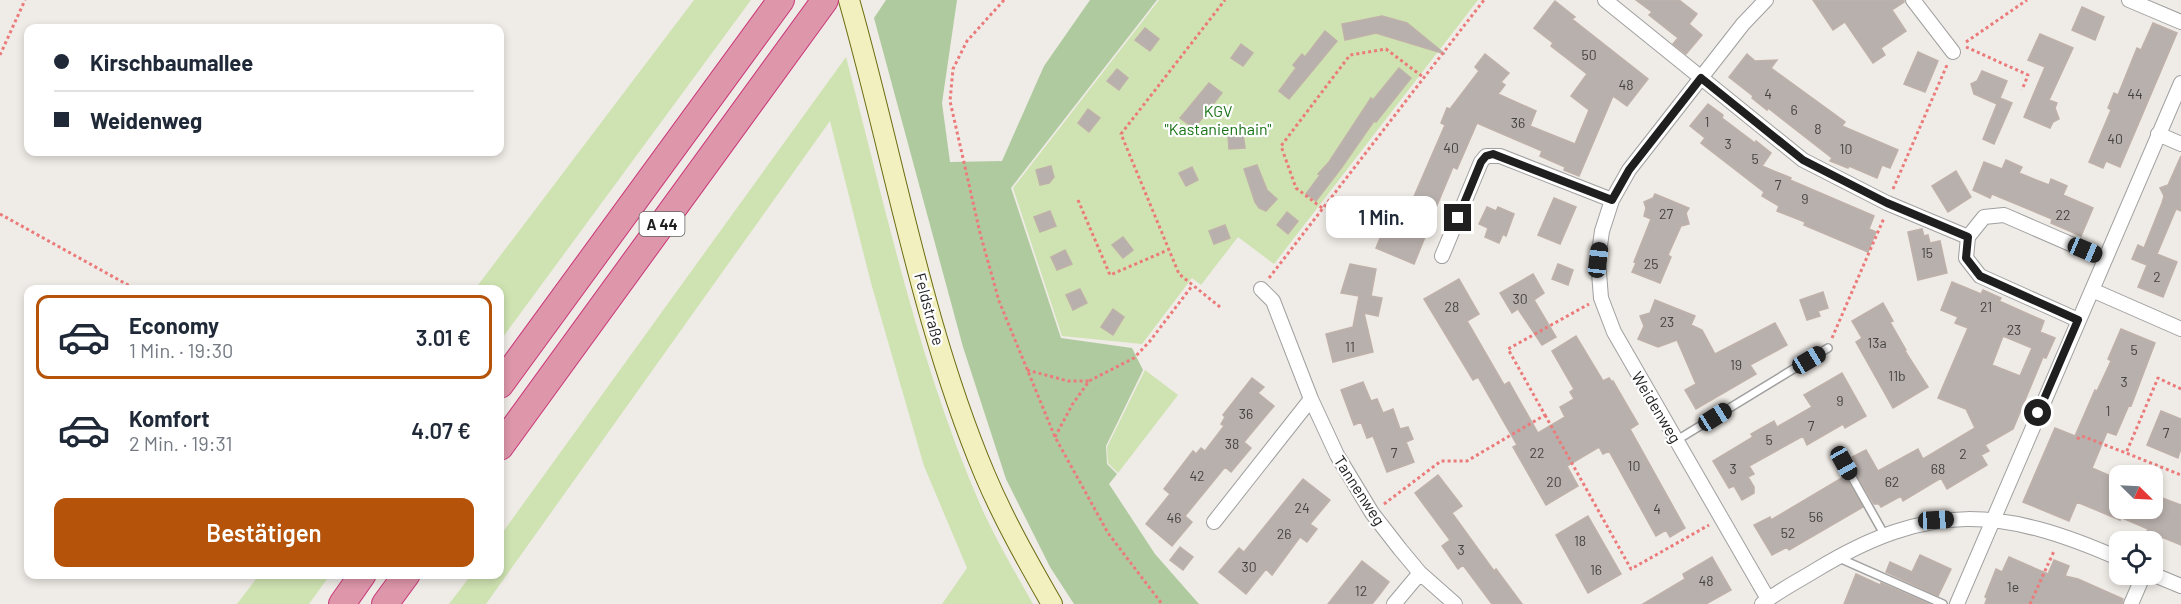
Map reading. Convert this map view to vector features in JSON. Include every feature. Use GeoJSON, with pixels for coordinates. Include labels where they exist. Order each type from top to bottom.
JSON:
{"type":"FeatureCollection","features":[{"type":"Feature","properties":{"kind":"highway","name":"A 44"},"geometry":{"type":"LineString","coordinates":[[504,380],[781,0]]}},
{"type":"Feature","properties":{"kind":"highway","name":"A 44"},"geometry":{"type":"LineString","coordinates":[[504,441],[825,0]]}},
{"type":"Feature","properties":{"kind":"highway"},"geometry":{"type":"LineString","coordinates":[[342,604],[360,579]]}},
{"type":"Feature","properties":{"kind":"highway"},"geometry":{"type":"LineString","coordinates":[[385,604],[403,579]]}},
{"type":"Feature","properties":{"kind":"main road","name":"Feldstraße"},"geometry":{"type":"LineString","coordinates":[[849,0],[932,318],[957,400],[986,475],[1019,547],[1052,604]]}},
{"type":"Feature","properties":{"kind":"street"},"geometry":{"type":"LineString","coordinates":[[1605,0],[1803,160],[1887,203],[1968,237]]}},
{"type":"Feature","properties":{"kind":"street","name":"Weidenweg"},"geometry":{"type":"LineString","coordinates":[[1765,602],[1721,518],[1614,332],[1601,298],[1598,260],[1602,231],[1612,200],[1629,170],[1743,24],[1766,0]]}},
{"type":"Feature","properties":{"kind":"street"},"geometry":{"type":"LineString","coordinates":[[1913,0],[1953,52]]}},
{"type":"Feature","properties":{"kind":"street"},"geometry":{"type":"LineString","coordinates":[[2129,0],[2181,22]]}},
{"type":"Feature","properties":{"kind":"street"},"geometry":{"type":"LineString","coordinates":[[1957,604],[2181,83]]}},
{"type":"Feature","properties":{"kind":"street"},"geometry":{"type":"LineString","coordinates":[[2158,134],[2181,144]]}},
{"type":"Feature","properties":{"kind":"street"},"geometry":{"type":"LineString","coordinates":[[1442,256],[1481,162],[1486,156],[1493,154],[1500,156],[1612,200]]}},
{"type":"Feature","properties":{"kind":"street"},"geometry":{"type":"LineString","coordinates":[[2078,320],[1980,276],[1966,258],[1968,237],[1984,217],[2004,215],[2105,259]]}},
{"type":"Feature","properties":{"kind":"street","name":"Tannenweg"},"geometry":{"type":"LineString","coordinates":[[1261,289],[1273,301],[1311,399],[1337,455],[1372,513],[1420,573],[1455,604]]}},
{"type":"Feature","properties":{"kind":"street"},"geometry":{"type":"LineString","coordinates":[[2092,290],[2181,329]]}},
{"type":"Feature","properties":{"kind":"street"},"geometry":{"type":"LineString","coordinates":[[1214,522],[1311,399]]}},
{"type":"Feature","properties":{"kind":"street"},"geometry":{"type":"LineString","coordinates":[[1765,602],[1837,557],[1884,534],[1936,520],[1994,519],[2032,526],[2109,555]]}},
{"type":"Feature","properties":{"kind":"street"},"geometry":{"type":"LineString","coordinates":[[1394,604],[1420,573]]}},
{"type":"Feature","properties":{"kind":"street"},"geometry":{"type":"LineString","coordinates":[[2163,578],[2181,585]]}},
{"type":"Feature","properties":{"kind":"street"},"geometry":{"type":"LineString","coordinates":[[2131,604],[2139,585]]}},
{"type":"Feature","properties":{"kind":"lane"},"geometry":{"type":"LineString","coordinates":[[1677,440],[1828,348]]}},
{"type":"Feature","properties":{"kind":"lane"},"geometry":{"type":"LineString","coordinates":[[1844,463],[1884,534]]}},
{"type":"Feature","properties":{"kind":"lane"},"geometry":{"type":"LineString","coordinates":[[1837,557],[1943,604]]}},
{"type":"Feature","properties":{"kind":"path"},"geometry":{"type":"LineString","coordinates":[[0,55],[25,0]]}},
{"type":"Feature","properties":{"kind":"path"},"geometry":{"type":"LineString","coordinates":[[1004,0],[967,41],[953,69],[950,101],[986,256],[999,301],[1055,436],[1108,533],[1162,604]]}},
{"type":"Feature","properties":{"kind":"path"},"geometry":{"type":"LineString","coordinates":[[1220,307],[1179,274],[1121,134],[1225,0]]}},
{"type":"Feature","properties":{"kind":"path"},"geometry":{"type":"LineString","coordinates":[[1261,289],[1484,0]]}},
{"type":"Feature","properties":{"kind":"path"},"geometry":{"type":"LineString","coordinates":[[2022,90],[2028,75],[1962,45],[1979,31],[2027,0]]}},
{"type":"Feature","properties":{"kind":"path"},"geometry":{"type":"LineString","coordinates":[[1322,208],[1296,188],[1281,146],[1350,55],[1386,49],[1423,77]]}},
{"type":"Feature","properties":{"kind":"path"},"geometry":{"type":"LineString","coordinates":[[1828,348],[1882,223],[1887,203],[1953,52]]}},
{"type":"Feature","properties":{"kind":"path"},"geometry":{"type":"LineString","coordinates":[[1078,200],[1110,275],[1168,250]]}},
{"type":"Feature","properties":{"kind":"path"},"geometry":{"type":"LineString","coordinates":[[0,214],[128,285]]}},
{"type":"Feature","properties":{"kind":"path"},"geometry":{"type":"LineString","coordinates":[[1028,370],[1068,381],[1089,381],[1134,358],[1193,286]]}},
{"type":"Feature","properties":{"kind":"path"},"geometry":{"type":"LineString","coordinates":[[1601,298],[1508,349],[1631,569],[1721,518]]}},
{"type":"Feature","properties":{"kind":"path"},"geometry":{"type":"LineString","coordinates":[[2126,453],[2158,378],[2181,388]]}},
{"type":"Feature","properties":{"kind":"path"},"geometry":{"type":"LineString","coordinates":[[1055,436],[1072,405],[1089,381]]}},
{"type":"Feature","properties":{"kind":"path"},"geometry":{"type":"LineString","coordinates":[[1372,513],[1441,461],[1467,461],[1545,415]]}},
{"type":"Feature","properties":{"kind":"path"},"geometry":{"type":"LineString","coordinates":[[2077,439],[2082,435],[2181,475]]}},
{"type":"Feature","properties":{"kind":"path"},"geometry":{"type":"LineString","coordinates":[[2030,604],[2061,535]]}},
{"type":"Feature","properties":{"kind":"green space"},"geometry":{"type":"Polygon","coordinates":[[[694,0],[751,0],[504,336],[504,285],[478,285],[694,0]]]}},
{"type":"Feature","properties":{"kind":"green space"},"geometry":{"type":"Polygon","coordinates":[[[886,0],[957,0],[942,103],[950,162],[1002,161],[1044,66],[1090,0],[1157,0],[1011,188],[1061,338],[1132,348],[1143,370],[1106,446],[1107,464],[1117,474],[1109,484],[1155,554],[1199,604],[1074,604],[1050,567],[1006,479],[963,347],[874,18],[886,0]]]}},
{"type":"Feature","properties":{"kind":"green space","name":"KGV \"Kastanienhain\""},"geometry":{"type":"Polygon","coordinates":[[[1159,0],[1478,0],[1274,264],[1238,237],[1201,285],[1192,278],[1142,344],[1062,336],[1013,188],[1159,0]]]}},
{"type":"Feature","properties":{"kind":"green space"},"geometry":{"type":"Polygon","coordinates":[[[846,57],[890,229],[940,401],[983,511],[1033,604],[942,604],[967,568],[924,466],[871,283],[830,121],[504,579],[504,530],[846,57]]]}},
{"type":"Feature","properties":{"kind":"green space"},"geometry":{"type":"Polygon","coordinates":[[[1145,370],[1178,395],[1118,473],[1108,463],[1107,447],[1145,370]]]}},
{"type":"Feature","properties":{"kind":"green space"},"geometry":{"type":"Polygon","coordinates":[[[256,579],[327,579],[309,604],[237,604],[256,579]]]}},
{"type":"Feature","properties":{"kind":"green space"},"geometry":{"type":"Polygon","coordinates":[[[468,579],[504,579],[486,604],[449,604],[468,579]]]}},
{"type":"Feature","properties":{"kind":"building"},"geometry":{"type":"Polygon","coordinates":[[[1636,0],[1679,0],[1697,14],[1689,24],[1702,35],[1686,54],[1673,44],[1678,38],[1649,15],[1652,12],[1636,0]]]}},
{"type":"Feature","properties":{"kind":"building"},"geometry":{"type":"Polygon","coordinates":[[[1813,0],[1904,0],[1892,10],[1906,31],[1881,48],[1885,55],[1873,63],[1845,22],[1833,30],[1813,0]]]}},
{"type":"Feature","properties":{"kind":"building"},"geometry":{"type":"Polygon","coordinates":[[[1555,1],[1575,17],[1572,19],[1648,79],[1627,106],[1613,96],[1579,176],[1540,156],[1542,151],[1477,123],[1457,169],[1453,167],[1435,210],[1412,201],[1445,125],[1441,123],[1447,108],[1450,109],[1479,71],[1475,67],[1485,54],[1509,73],[1501,82],[1505,85],[1498,94],[1536,111],[1530,126],[1575,144],[1589,110],[1571,96],[1587,74],[1551,46],[1553,43],[1534,28],[1555,1]]]}},
{"type":"Feature","properties":{"kind":"building"},"geometry":{"type":"Polygon","coordinates":[[[2082,7],[2104,17],[2095,40],[2072,30],[2082,7]]]}},
{"type":"Feature","properties":{"kind":"building"},"geometry":{"type":"Polygon","coordinates":[[[1382,16],[1407,23],[1445,54],[1376,33],[1345,40],[1342,24],[1382,16]]]}},
{"type":"Feature","properties":{"kind":"building"},"geometry":{"type":"Polygon","coordinates":[[[2153,23],[2177,33],[2120,167],[2106,161],[2103,168],[2089,162],[2111,110],[2108,108],[2114,93],[2118,95],[2137,48],[2141,50],[2153,23]]]}},
{"type":"Feature","properties":{"kind":"building"},"geometry":{"type":"Polygon","coordinates":[[[1145,28],[1159,39],[1150,51],[1135,40],[1145,28]]]}},
{"type":"Feature","properties":{"kind":"building"},"geometry":{"type":"Polygon","coordinates":[[[1325,31],[1337,41],[1289,99],[1279,91],[1296,68],[1293,65],[1302,54],[1305,57],[1325,31]]]}},
{"type":"Feature","properties":{"kind":"building"},"geometry":{"type":"Polygon","coordinates":[[[2040,34],[2073,48],[2049,100],[2057,103],[2055,108],[2059,119],[2053,122],[2050,128],[2024,117],[2045,67],[2028,60],[2040,34]]]}},
{"type":"Feature","properties":{"kind":"building"},"geometry":{"type":"Polygon","coordinates":[[[1241,44],[1253,53],[1243,66],[1231,58],[1241,44]]]}},
{"type":"Feature","properties":{"kind":"building"},"geometry":{"type":"Polygon","coordinates":[[[1918,52],[1938,61],[1925,92],[1904,84],[1918,52]]]}},
{"type":"Feature","properties":{"kind":"building"},"geometry":{"type":"Polygon","coordinates":[[[1747,54],[1755,61],[1777,60],[1771,68],[1845,122],[1842,126],[1898,150],[1890,168],[1882,165],[1877,178],[1830,161],[1832,158],[1768,108],[1767,110],[1729,77],[1747,54]]]}},
{"type":"Feature","properties":{"kind":"building"},"geometry":{"type":"Polygon","coordinates":[[[1399,68],[1411,78],[1376,122],[1374,121],[1316,201],[1306,194],[1320,175],[1318,174],[1329,162],[1371,98],[1373,100],[1399,68]]]}},
{"type":"Feature","properties":{"kind":"building"},"geometry":{"type":"Polygon","coordinates":[[[1117,69],[1128,78],[1119,90],[1107,81],[1117,69]]]}},
{"type":"Feature","properties":{"kind":"building"},"geometry":{"type":"Polygon","coordinates":[[[1982,71],[2007,81],[2000,98],[2012,103],[1994,144],[1983,139],[1997,104],[1974,94],[1971,84],[1977,81],[1982,71]]]}},
{"type":"Feature","properties":{"kind":"building"},"geometry":{"type":"Polygon","coordinates":[[[1209,83],[1222,93],[1196,126],[1191,126],[1180,118],[1209,83]]]}},
{"type":"Feature","properties":{"kind":"building"},"geometry":{"type":"Polygon","coordinates":[[[1708,104],[1723,115],[1722,118],[1771,153],[1762,166],[1874,216],[1869,229],[1876,232],[1868,252],[1777,211],[1779,206],[1762,196],[1764,192],[1701,143],[1705,138],[1690,126],[1708,104]]]}},
{"type":"Feature","properties":{"kind":"building"},"geometry":{"type":"Polygon","coordinates":[[[1088,109],[1100,118],[1089,132],[1078,123],[1088,109]]]}},
{"type":"Feature","properties":{"kind":"building"},"geometry":{"type":"Polygon","coordinates":[[[1243,133],[1245,148],[1229,149],[1228,135],[1243,133]]]}},
{"type":"Feature","properties":{"kind":"building"},"geometry":{"type":"Polygon","coordinates":[[[2181,156],[2181,211],[2176,209],[2157,254],[2177,262],[2163,297],[2138,287],[2147,265],[2132,259],[2138,245],[2144,248],[2164,196],[2160,188],[2168,185],[2181,156]]]}},
{"type":"Feature","properties":{"kind":"building"},"geometry":{"type":"Polygon","coordinates":[[[2006,160],[2022,167],[2019,173],[2049,185],[2051,179],[2067,186],[2063,195],[2093,208],[2081,236],[2051,223],[2052,219],[1992,194],[1990,198],[1973,190],[1984,162],[2002,169],[2006,160]]]}},
{"type":"Feature","properties":{"kind":"building"},"geometry":{"type":"Polygon","coordinates":[[[1257,165],[1267,190],[1277,199],[1266,211],[1259,208],[1255,202],[1244,169],[1257,165]]]}},
{"type":"Feature","properties":{"kind":"building"},"geometry":{"type":"Polygon","coordinates":[[[1051,166],[1054,177],[1049,183],[1040,185],[1036,170],[1051,166]]]}},
{"type":"Feature","properties":{"kind":"building"},"geometry":{"type":"Polygon","coordinates":[[[1192,167],[1198,180],[1186,186],[1179,173],[1192,167]]]}},
{"type":"Feature","properties":{"kind":"building"},"geometry":{"type":"Polygon","coordinates":[[[1956,171],[1971,197],[1948,212],[1932,186],[1956,171]]]}},
{"type":"Feature","properties":{"kind":"building"},"geometry":{"type":"Polygon","coordinates":[[[1655,194],[1689,208],[1686,213],[1689,224],[1681,226],[1668,255],[1671,257],[1660,283],[1632,272],[1651,219],[1644,216],[1646,208],[1644,202],[1653,198],[1655,194]]]}},
{"type":"Feature","properties":{"kind":"building"},"geometry":{"type":"Polygon","coordinates":[[[1381,198],[1404,208],[1398,223],[1375,213],[1381,198]]]}},
{"type":"Feature","properties":{"kind":"building"},"geometry":{"type":"Polygon","coordinates":[[[1554,198],[1576,207],[1560,244],[1538,235],[1554,198]]]}},
{"type":"Feature","properties":{"kind":"building"},"geometry":{"type":"Polygon","coordinates":[[[1487,207],[1496,211],[1498,207],[1514,214],[1506,236],[1503,234],[1499,243],[1485,237],[1488,228],[1479,224],[1487,207]]]}},
{"type":"Feature","properties":{"kind":"building"},"geometry":{"type":"Polygon","coordinates":[[[1050,211],[1056,226],[1040,232],[1034,217],[1050,211]]]}},
{"type":"Feature","properties":{"kind":"building"},"geometry":{"type":"Polygon","coordinates":[[[1287,212],[1298,221],[1288,234],[1277,225],[1287,212]]]}},
{"type":"Feature","properties":{"kind":"building"},"geometry":{"type":"Polygon","coordinates":[[[1387,221],[1425,237],[1414,264],[1376,248],[1387,221]]]}},
{"type":"Feature","properties":{"kind":"building"},"geometry":{"type":"Polygon","coordinates":[[[1225,225],[1230,238],[1214,244],[1209,231],[1225,225]]]}},
{"type":"Feature","properties":{"kind":"building"},"geometry":{"type":"Polygon","coordinates":[[[1922,229],[1924,236],[1928,235],[1930,243],[1940,241],[1947,273],[1918,280],[1908,232],[1922,229]]]}},
{"type":"Feature","properties":{"kind":"building"},"geometry":{"type":"Polygon","coordinates":[[[1123,237],[1133,250],[1123,258],[1112,245],[1123,237]]]}},
{"type":"Feature","properties":{"kind":"building"},"geometry":{"type":"Polygon","coordinates":[[[1065,250],[1072,264],[1057,270],[1051,257],[1065,250]]]}},
{"type":"Feature","properties":{"kind":"building"},"geometry":{"type":"Polygon","coordinates":[[[1350,264],[1376,269],[1371,296],[1382,298],[1378,316],[1364,313],[1373,352],[1333,362],[1326,334],[1353,327],[1359,296],[1341,293],[1350,264]]]}},
{"type":"Feature","properties":{"kind":"building"},"geometry":{"type":"Polygon","coordinates":[[[1558,264],[1573,270],[1568,285],[1552,279],[1558,264]]]}},
{"type":"Feature","properties":{"kind":"building"},"geometry":{"type":"Polygon","coordinates":[[[1533,274],[1544,293],[1534,300],[1556,337],[1542,345],[1518,309],[1512,313],[1500,293],[1533,274]]]}},
{"type":"Feature","properties":{"kind":"building"},"geometry":{"type":"Polygon","coordinates":[[[1459,279],[1479,314],[1467,321],[1504,385],[1509,382],[1538,433],[1565,417],[1560,407],[1574,399],[1570,392],[1574,389],[1552,351],[1576,336],[1603,381],[1609,378],[1613,381],[1638,424],[1630,429],[1685,528],[1670,537],[1666,530],[1656,536],[1609,451],[1603,454],[1599,447],[1567,466],[1578,486],[1546,505],[1513,447],[1517,445],[1478,377],[1473,380],[1424,299],[1459,279]]]}},
{"type":"Feature","properties":{"kind":"building"},"geometry":{"type":"Polygon","coordinates":[[[1952,282],[1981,294],[1983,290],[2001,298],[1999,301],[2044,321],[2040,332],[2055,338],[2046,358],[2043,357],[2013,429],[1985,445],[1989,451],[1981,455],[1987,465],[1947,489],[1941,478],[1903,501],[1901,496],[1881,507],[1879,504],[1874,504],[1854,470],[1858,467],[1852,457],[1866,450],[1878,471],[1918,449],[1923,459],[1975,428],[1966,409],[1938,398],[1968,328],[1955,323],[1958,317],[1941,310],[1952,282]],[[2003,336],[1992,365],[2020,376],[2032,348],[2003,336]]]}},
{"type":"Feature","properties":{"kind":"building"},"geometry":{"type":"Polygon","coordinates":[[[1080,289],[1087,303],[1073,310],[1066,295],[1080,289]]]}},
{"type":"Feature","properties":{"kind":"building"},"geometry":{"type":"Polygon","coordinates":[[[1823,292],[1828,308],[1818,311],[1820,316],[1807,320],[1800,300],[1823,292]]]}},
{"type":"Feature","properties":{"kind":"building"},"geometry":{"type":"Polygon","coordinates":[[[1655,300],[1695,316],[1691,325],[1702,330],[1715,354],[1775,323],[1787,345],[1750,365],[1756,374],[1696,409],[1685,390],[1696,384],[1677,340],[1658,347],[1638,339],[1644,326],[1640,316],[1650,313],[1655,300]]]}},
{"type":"Feature","properties":{"kind":"building"},"geometry":{"type":"Polygon","coordinates":[[[1883,303],[1905,351],[1928,387],[1893,408],[1856,342],[1862,338],[1852,321],[1883,303]]]}},
{"type":"Feature","properties":{"kind":"building"},"geometry":{"type":"Polygon","coordinates":[[[1113,309],[1124,317],[1113,335],[1101,327],[1113,309]]]}},
{"type":"Feature","properties":{"kind":"building"},"geometry":{"type":"Polygon","coordinates":[[[2121,329],[2155,343],[2131,406],[2129,405],[2116,435],[2107,432],[2092,468],[2109,475],[2109,515],[2077,502],[2069,521],[2023,502],[2055,428],[2075,436],[2095,390],[2097,391],[2111,361],[2108,359],[2121,329]]]}},
{"type":"Feature","properties":{"kind":"building"},"geometry":{"type":"Polygon","coordinates":[[[1842,373],[1866,416],[1845,428],[1843,424],[1807,445],[1803,436],[1749,466],[1754,474],[1748,477],[1754,487],[1754,493],[1742,500],[1734,486],[1729,488],[1713,461],[1753,437],[1751,434],[1774,421],[1777,427],[1812,407],[1804,395],[1842,373]]]}},
{"type":"Feature","properties":{"kind":"building"},"geometry":{"type":"Polygon","coordinates":[[[1252,378],[1264,387],[1258,393],[1274,406],[1244,442],[1251,448],[1231,472],[1225,467],[1185,516],[1192,522],[1172,546],[1146,524],[1170,494],[1164,489],[1193,451],[1196,454],[1201,448],[1205,451],[1224,426],[1221,424],[1225,417],[1223,415],[1252,378]]]}},
{"type":"Feature","properties":{"kind":"building"},"geometry":{"type":"Polygon","coordinates":[[[1363,382],[1371,401],[1377,399],[1383,413],[1393,409],[1400,429],[1408,427],[1413,439],[1406,442],[1414,462],[1387,472],[1373,436],[1367,438],[1361,422],[1354,425],[1341,390],[1363,382]]]}},
{"type":"Feature","properties":{"kind":"building"},"geometry":{"type":"Polygon","coordinates":[[[2161,411],[2181,419],[2181,448],[2178,458],[2147,445],[2161,411]]]}},
{"type":"Feature","properties":{"kind":"building"},"geometry":{"type":"Polygon","coordinates":[[[1438,475],[1462,506],[1452,513],[1494,571],[1496,569],[1522,604],[1492,604],[1463,565],[1458,569],[1442,546],[1450,540],[1415,493],[1438,475]]]}},
{"type":"Feature","properties":{"kind":"building"},"geometry":{"type":"Polygon","coordinates":[[[1845,476],[1863,507],[1789,550],[1787,547],[1772,555],[1754,525],[1770,517],[1771,520],[1845,476]]]}},
{"type":"Feature","properties":{"kind":"building"},"geometry":{"type":"Polygon","coordinates":[[[1303,479],[1330,500],[1310,524],[1317,529],[1307,542],[1300,537],[1272,575],[1266,569],[1246,594],[1219,572],[1239,548],[1244,552],[1303,479]]]}},
{"type":"Feature","properties":{"kind":"building"},"geometry":{"type":"Polygon","coordinates":[[[2163,498],[2181,505],[2181,545],[2163,538],[2163,531],[2147,531],[2148,529],[2125,519],[2163,519],[2163,498]]]}},
{"type":"Feature","properties":{"kind":"building"},"geometry":{"type":"Polygon","coordinates":[[[1588,516],[1621,574],[1588,593],[1556,535],[1588,516]]]}},
{"type":"Feature","properties":{"kind":"building"},"geometry":{"type":"Polygon","coordinates":[[[1180,547],[1193,557],[1183,570],[1170,560],[1180,547]]]}},
{"type":"Feature","properties":{"kind":"building"},"geometry":{"type":"Polygon","coordinates":[[[1920,555],[1951,569],[1938,596],[1886,572],[1890,562],[1912,572],[1920,555]]]}},
{"type":"Feature","properties":{"kind":"building"},"geometry":{"type":"Polygon","coordinates":[[[1712,557],[1731,590],[1706,604],[1643,604],[1685,579],[1683,574],[1712,557]]]}},
{"type":"Feature","properties":{"kind":"building"},"geometry":{"type":"Polygon","coordinates":[[[2009,557],[2048,574],[2054,560],[2069,566],[2065,576],[2078,579],[2123,599],[2122,604],[1985,604],[1987,598],[1985,597],[1996,569],[2002,572],[2009,557]]]}},
{"type":"Feature","properties":{"kind":"building"},"geometry":{"type":"Polygon","coordinates":[[[1362,561],[1389,582],[1380,594],[1372,604],[1328,604],[1362,561]]]}},
{"type":"Feature","properties":{"kind":"building"},"geometry":{"type":"Polygon","coordinates":[[[1856,574],[1880,585],[1881,583],[1929,604],[1844,604],[1856,574]]]}},
{"type":"Feature","properties":{"kind":"route"},"geometry":{"type":"LineString","coordinates":[[1458,218],[1481,162],[1486,156],[1493,154],[1612,200],[1629,170],[1701,78],[1803,160],[1887,203],[1968,237],[1966,258],[1980,276],[2078,320],[2038,413]]}}]}
